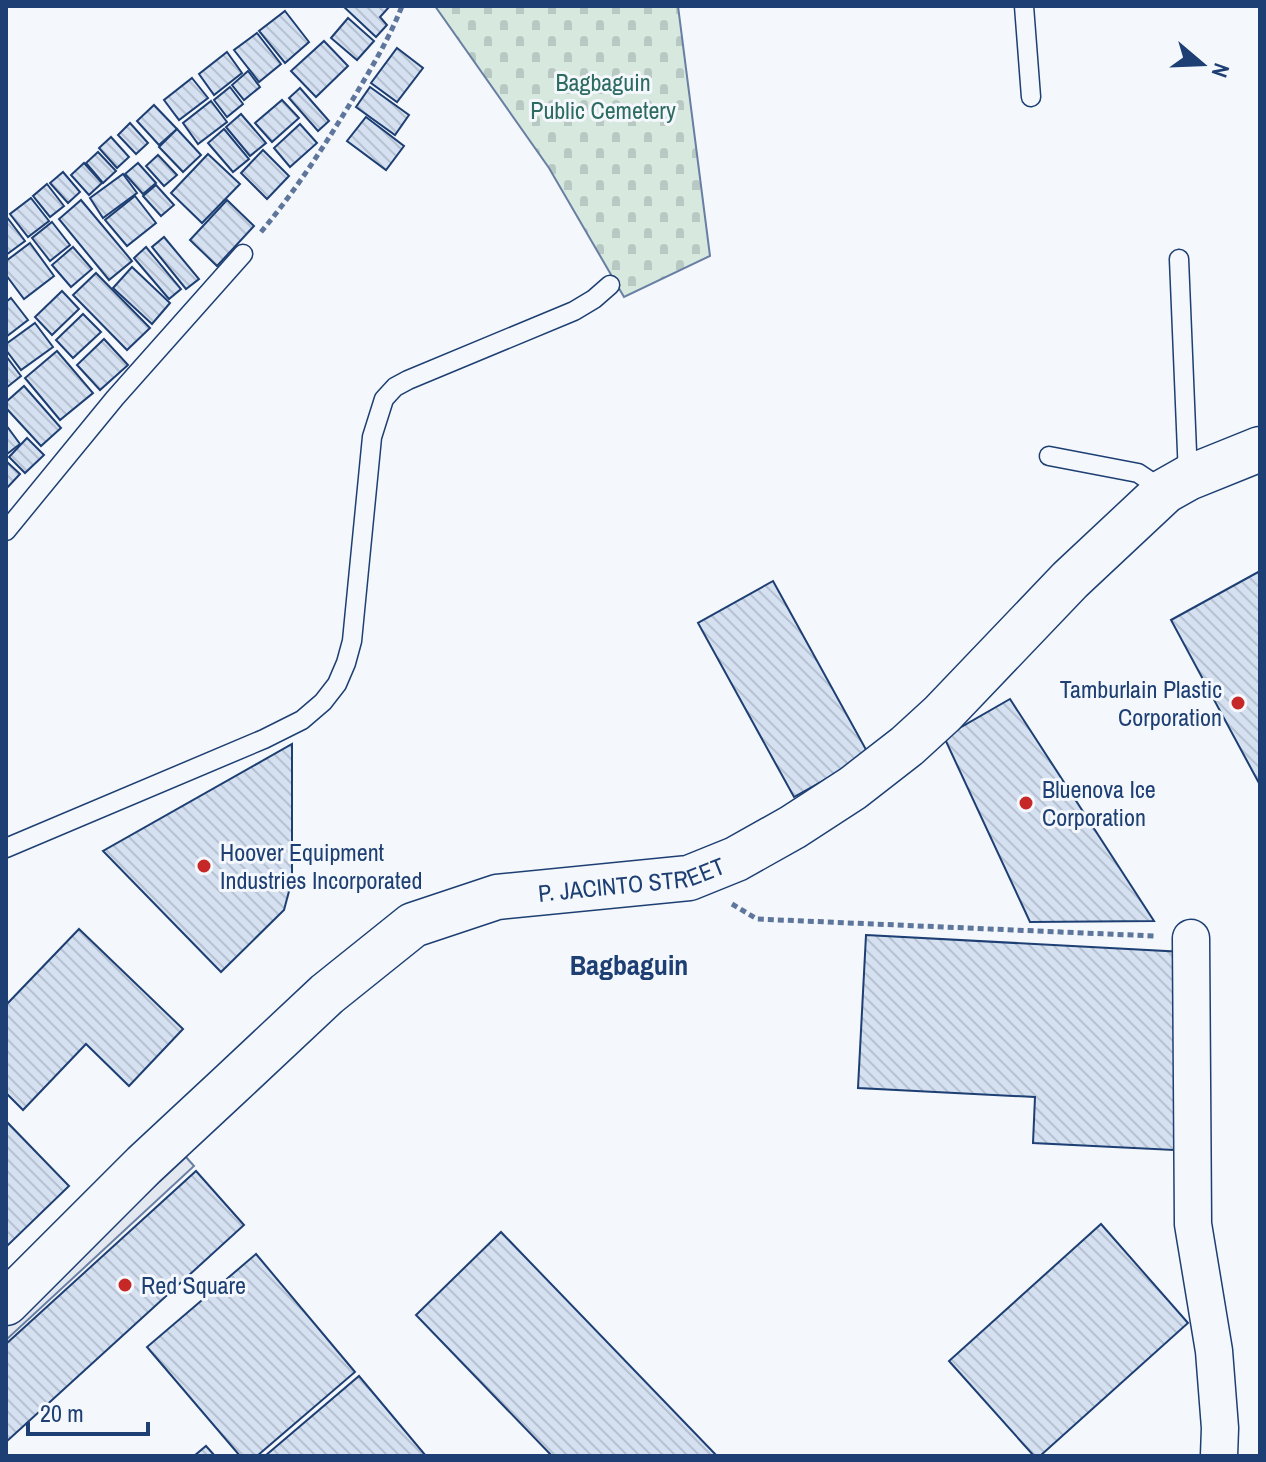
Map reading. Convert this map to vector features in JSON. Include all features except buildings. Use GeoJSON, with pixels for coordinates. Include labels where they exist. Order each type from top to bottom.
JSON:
{"type":"FeatureCollection","features":[{"type":"Feature","properties":{"kind":"street","name":"P. JACINTO STREET"},"geometry":{"type":"LineString","coordinates":[[6,1303],[144,1165],[327,994],[413,925],[497,897],[689,878],[736,859],[793,827],[853,788],[907,746],[1081,570],[1176,484],[1260,449]]}},
{"type":"Feature","properties":{"kind":"street"},"geometry":{"type":"LineString","coordinates":[[1191,938],[1193,1224],[1214,1351],[1219,1456]]}},
{"type":"Feature","properties":{"kind":"lane"},"geometry":{"type":"LineString","coordinates":[[1024,6],[1031,97]]}},
{"type":"Feature","properties":{"kind":"lane"},"geometry":{"type":"LineString","coordinates":[[6,531],[115,398],[243,254]]}},
{"type":"Feature","properties":{"kind":"lane"},"geometry":{"type":"LineString","coordinates":[[1049,456],[1138,473],[1176,484],[1179,259]]}},
{"type":"Feature","properties":{"kind":"lane"},"geometry":{"type":"LineString","coordinates":[[6,848],[264,739],[302,720],[323,702],[337,684],[352,641],[372,437],[384,399],[395,387],[408,380],[574,311],[610,285]]}},
{"type":"Feature","properties":{"kind":"path"},"geometry":{"type":"LineString","coordinates":[[243,254],[285,204],[342,116],[393,29],[402,6]]}},
{"type":"Feature","properties":{"kind":"path"},"geometry":{"type":"LineString","coordinates":[[689,878],[757,919],[1191,938]]}},
{"type":"Feature","properties":{"kind":"green space","name":"Bagbaguin Public Cemetery"},"geometry":{"type":"Polygon","coordinates":[[[435,6],[678,6],[710,256],[624,297],[549,168],[435,6]]]}},
{"type":"Feature","properties":{"kind":"shaded area"},"geometry":{"type":"Polygon","coordinates":[[[186,1157],[194,1166],[6,1340],[6,1324],[186,1157]]]}},
{"type":"Feature","properties":{"kind":"place","name":"Tamburlain Plastic Corporation"},"geometry":{"type":"Point","coordinates":[1238,703]}},
{"type":"Feature","properties":{"kind":"place","name":"Bluenova Ice Corporation"},"geometry":{"type":"Point","coordinates":[1026,803]}},
{"type":"Feature","properties":{"kind":"place","name":"Hoover Equipment Industries Incorporated"},"geometry":{"type":"Point","coordinates":[204,866]}},
{"type":"Feature","properties":{"kind":"place","name":"Red Square"},"geometry":{"type":"Point","coordinates":[125,1285]}},
{"type":"Feature","properties":{"kind":"district","name":"Bagbaguin"},"geometry":{"type":"Point","coordinates":[629,965]}}]}
